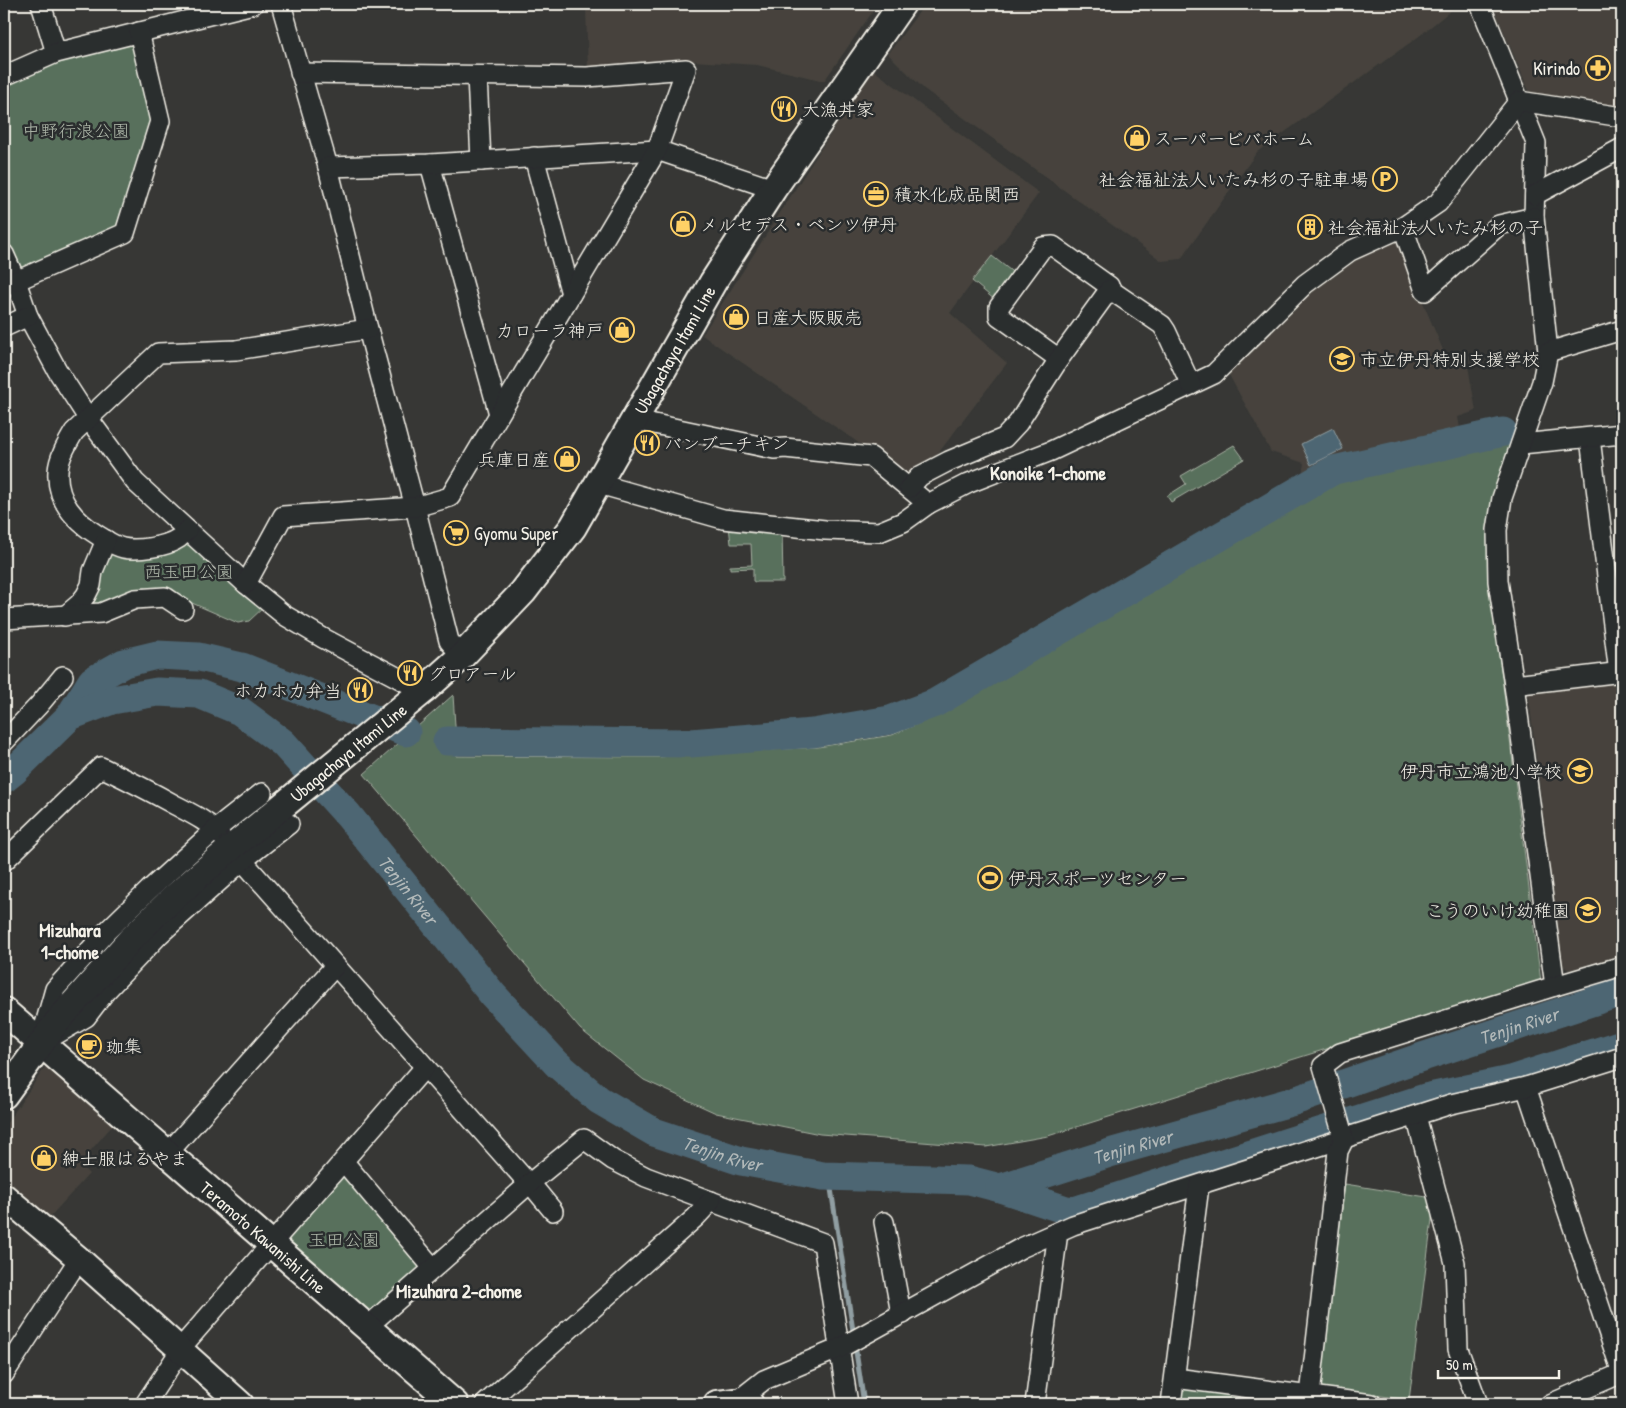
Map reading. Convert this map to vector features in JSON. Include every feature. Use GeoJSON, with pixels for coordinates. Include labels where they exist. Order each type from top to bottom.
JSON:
{"type":"FeatureCollection","features":[{"type":"Feature","properties":{"kind":"main road","name":"Ubagachaya Itami Line"},"geometry":{"type":"LineString","coordinates":[[4,1095],[56,1023],[132,938],[171,900],[219,858],[423,691],[462,656],[523,592],[573,527],[713,282],[773,189],[902,4]]}},
{"type":"Feature","properties":{"kind":"main road","name":"Teramoto Kawanishi Line"},"geometry":{"type":"LineString","coordinates":[[4,1011],[454,1404]]}},
{"type":"Feature","properties":{"kind":"street"},"geometry":{"type":"LineString","coordinates":[[41,4],[56,53]]}},
{"type":"Feature","properties":{"kind":"street"},"geometry":{"type":"LineString","coordinates":[[4,76],[56,53],[253,4]]}},
{"type":"Feature","properties":{"kind":"street"},"geometry":{"type":"LineString","coordinates":[[281,4],[328,167],[449,641],[462,656]]}},
{"type":"Feature","properties":{"kind":"street"},"geometry":{"type":"LineString","coordinates":[[1480,4],[1536,143],[1534,216],[1548,352],[1542,382],[1502,498],[1497,530],[1498,581],[1555,986]]}},
{"type":"Feature","properties":{"kind":"street"},"geometry":{"type":"LineString","coordinates":[[16,281],[125,233],[160,121],[138,32]]}},
{"type":"Feature","properties":{"kind":"street"},"geometry":{"type":"LineString","coordinates":[[246,584],[283,516],[416,507],[450,497],[657,150],[686,69],[587,77],[300,73]]}},
{"type":"Feature","properties":{"kind":"street"},"geometry":{"type":"LineString","coordinates":[[477,76],[481,160]]}},
{"type":"Feature","properties":{"kind":"street"},"geometry":{"type":"LineString","coordinates":[[1518,100],[1622,117]]}},
{"type":"Feature","properties":{"kind":"street"},"geometry":{"type":"LineString","coordinates":[[599,484],[723,519],[843,531],[880,532],[902,522],[928,504],[969,483],[1051,451],[1214,374],[1305,284],[1350,251],[1403,227],[1438,203],[1518,100]]}},
{"type":"Feature","properties":{"kind":"street"},"geometry":{"type":"LineString","coordinates":[[1535,195],[1622,148]]}},
{"type":"Feature","properties":{"kind":"street"},"geometry":{"type":"LineString","coordinates":[[328,167],[430,164],[657,150],[773,189]]}},
{"type":"Feature","properties":{"kind":"street"},"geometry":{"type":"LineString","coordinates":[[534,157],[571,294]]}},
{"type":"Feature","properties":{"kind":"street"},"geometry":{"type":"LineString","coordinates":[[430,164],[499,414]]}},
{"type":"Feature","properties":{"kind":"street"},"geometry":{"type":"LineString","coordinates":[[1403,227],[1425,291],[1500,225],[1534,216]]}},
{"type":"Feature","properties":{"kind":"street"},"geometry":{"type":"LineString","coordinates":[[1059,359],[999,316],[1000,307],[1037,254],[1043,247],[1053,246],[1109,286],[1109,290],[1162,325],[1191,385]]}},
{"type":"Feature","properties":{"kind":"street"},"geometry":{"type":"LineString","coordinates":[[4,254],[28,316],[57,370],[88,418],[135,482],[246,584],[284,615],[423,691]]}},
{"type":"Feature","properties":{"kind":"street"},"geometry":{"type":"LineString","coordinates":[[909,488],[920,476],[949,461],[1004,438],[1018,423],[1059,359],[1109,290]]}},
{"type":"Feature","properties":{"kind":"street"},"geometry":{"type":"LineString","coordinates":[[4,327],[28,316]]}},
{"type":"Feature","properties":{"kind":"street"},"geometry":{"type":"LineString","coordinates":[[187,530],[179,538],[172,541],[132,550],[120,548],[85,528],[68,510],[62,497],[58,472],[66,444],[74,432],[158,353],[236,350],[368,329]]}},
{"type":"Feature","properties":{"kind":"street"},"geometry":{"type":"LineString","coordinates":[[1548,352],[1622,330]]}},
{"type":"Feature","properties":{"kind":"street"},"geometry":{"type":"LineString","coordinates":[[634,420],[774,449],[794,449],[871,457],[928,504]]}},
{"type":"Feature","properties":{"kind":"street"},"geometry":{"type":"LineString","coordinates":[[1521,444],[1622,434]]}},
{"type":"Feature","properties":{"kind":"street"},"geometry":{"type":"LineString","coordinates":[[1514,684],[1621,672],[1590,438]]}},
{"type":"Feature","properties":{"kind":"street"},"geometry":{"type":"LineString","coordinates":[[65,616],[79,604],[91,585],[93,570],[106,540]]}},
{"type":"Feature","properties":{"kind":"street"},"geometry":{"type":"LineString","coordinates":[[4,619],[101,613],[135,599],[165,597],[183,609]]}},
{"type":"Feature","properties":{"kind":"street"},"geometry":{"type":"LineString","coordinates":[[4,742],[63,676]]}},
{"type":"Feature","properties":{"kind":"street"},"geometry":{"type":"LineString","coordinates":[[4,860],[101,767],[198,818],[218,833]]}},
{"type":"Feature","properties":{"kind":"street"},"geometry":{"type":"LineString","coordinates":[[40,1044],[54,989],[107,931],[149,890],[262,794]]}},
{"type":"Feature","properties":{"kind":"street"},"geometry":{"type":"LineString","coordinates":[[40,1044],[86,1017],[105,992],[160,934],[241,860],[289,824]]}},
{"type":"Feature","properties":{"kind":"street"},"geometry":{"type":"LineString","coordinates":[[241,860],[553,1211]]}},
{"type":"Feature","properties":{"kind":"street"},"geometry":{"type":"LineString","coordinates":[[167,1154],[335,966]]}},
{"type":"Feature","properties":{"kind":"street"},"geometry":{"type":"LineString","coordinates":[[1309,1400],[1338,1151],[1344,1139],[1323,1066],[1340,1054],[1622,966]]}},
{"type":"Feature","properties":{"kind":"street"},"geometry":{"type":"LineString","coordinates":[[735,1404],[764,1380],[840,1348],[1021,1248],[1073,1225],[1451,1104],[1526,1087],[1622,1058]]}},
{"type":"Feature","properties":{"kind":"street"},"geometry":{"type":"LineString","coordinates":[[145,1404],[180,1351],[425,1067]]}},
{"type":"Feature","properties":{"kind":"street"},"geometry":{"type":"LineString","coordinates":[[1526,1087],[1622,1373],[1550,1404]]}},
{"type":"Feature","properties":{"kind":"street"},"geometry":{"type":"LineString","coordinates":[[1416,1116],[1454,1263],[1458,1349],[1478,1404]]}},
{"type":"Feature","properties":{"kind":"street"},"geometry":{"type":"LineString","coordinates":[[367,1327],[584,1139],[613,1160],[646,1177],[823,1243],[848,1404]]}},
{"type":"Feature","properties":{"kind":"street"},"geometry":{"type":"LineString","coordinates":[[344,1162],[434,1268]]}},
{"type":"Feature","properties":{"kind":"street"},"geometry":{"type":"LineString","coordinates":[[1171,1404],[1198,1186]]}},
{"type":"Feature","properties":{"kind":"street"},"geometry":{"type":"LineString","coordinates":[[4,1196],[79,1259],[241,1404]]}},
{"type":"Feature","properties":{"kind":"street"},"geometry":{"type":"LineString","coordinates":[[485,1404],[696,1217],[711,1201]]}},
{"type":"Feature","properties":{"kind":"street"},"geometry":{"type":"LineString","coordinates":[[884,1222],[900,1308],[903,1314]]}},
{"type":"Feature","properties":{"kind":"street"},"geometry":{"type":"LineString","coordinates":[[1035,1404],[1058,1232]]}},
{"type":"Feature","properties":{"kind":"street"},"geometry":{"type":"LineString","coordinates":[[4,1374],[79,1259]]}},
{"type":"Feature","properties":{"kind":"street"},"geometry":{"type":"LineString","coordinates":[[1175,1378],[1309,1400],[1372,1404]]}},
{"type":"Feature","properties":{"kind":"shaded area"},"geometry":{"type":"Polygon","coordinates":[[[513,4],[878,4],[824,81],[757,65],[692,61],[588,70],[586,9],[513,4]]]}},
{"type":"Feature","properties":{"kind":"shaded area"},"geometry":{"type":"Polygon","coordinates":[[[925,4],[1459,4],[1418,37],[1257,152],[1181,259],[1162,261],[924,89],[888,54],[925,4]]]}},
{"type":"Feature","properties":{"kind":"shaded area"},"geometry":{"type":"Polygon","coordinates":[[[1492,4],[1622,4],[1622,112],[1531,96],[1492,4]]]}},
{"type":"Feature","properties":{"kind":"shaded area"},"geometry":{"type":"Polygon","coordinates":[[[872,69],[1039,193],[950,313],[1007,363],[930,464],[911,479],[702,335],[872,69]]]}},
{"type":"Feature","properties":{"kind":"shaded area","name":"市立伊丹特別支援学校"},"geometry":{"type":"Polygon","coordinates":[[[1400,236],[1422,300],[1448,362],[1466,355],[1476,411],[1458,417],[1460,429],[1334,458],[1302,475],[1304,463],[1271,452],[1228,373],[1305,294],[1352,259],[1400,236]]]}},
{"type":"Feature","properties":{"kind":"shaded area","name":"伊丹市立鴻池小学校"},"geometry":{"type":"Polygon","coordinates":[[[1622,679],[1622,959],[1574,973],[1561,965],[1528,690],[1622,679]]]}},
{"type":"Feature","properties":{"kind":"shaded area"},"geometry":{"type":"Polygon","coordinates":[[[50,1060],[118,1119],[79,1164],[89,1174],[47,1220],[4,1181],[4,1127],[50,1060]]]}},
{"type":"Feature","properties":{"kind":"green space","name":"中野行浪公園"},"geometry":{"type":"Polygon","coordinates":[[[125,43],[133,46],[153,123],[121,224],[115,230],[24,273],[16,270],[4,242],[4,84],[54,60],[125,43]]]}},
{"type":"Feature","properties":{"kind":"green space"},"geometry":{"type":"Polygon","coordinates":[[[992,256],[1015,274],[995,300],[972,281],[992,256]]]}},
{"type":"Feature","properties":{"kind":"green space","name":"伊丹スポーツセンター"},"geometry":{"type":"Polygon","coordinates":[[[1510,443],[1489,524],[1490,584],[1541,982],[1048,1136],[986,1147],[820,1134],[716,1113],[644,1080],[580,1029],[364,774],[453,695],[457,756],[658,757],[818,747],[892,735],[941,714],[1339,482],[1510,443]]]}},
{"type":"Feature","properties":{"kind":"green space"},"geometry":{"type":"Polygon","coordinates":[[[1234,445],[1244,459],[1171,502],[1167,496],[1186,484],[1181,476],[1234,445]]]}},
{"type":"Feature","properties":{"kind":"green space"},"geometry":{"type":"Polygon","coordinates":[[[729,526],[782,529],[783,582],[755,582],[753,581],[753,568],[730,569],[730,566],[752,565],[751,544],[731,544],[729,526]]]}},
{"type":"Feature","properties":{"kind":"green space","name":"西玉田公園"},"geometry":{"type":"Polygon","coordinates":[[[196,545],[264,607],[249,621],[238,623],[185,600],[173,589],[134,590],[107,604],[91,604],[105,557],[116,552],[196,545]]]}},
{"type":"Feature","properties":{"kind":"green space","name":"玉田公園"},"geometry":{"type":"Polygon","coordinates":[[[343,1169],[425,1265],[373,1317],[286,1247],[286,1238],[343,1169]]]}},
{"type":"Feature","properties":{"kind":"green space"},"geometry":{"type":"Polygon","coordinates":[[[1345,1184],[1433,1198],[1434,1204],[1409,1400],[1320,1387],[1345,1184]]]}},
{"type":"Feature","properties":{"kind":"green space"},"geometry":{"type":"Polygon","coordinates":[[[1187,1387],[1296,1401],[1298,1404],[1179,1404],[1180,1393],[1187,1387]]]}},
{"type":"Feature","properties":{"kind":"water"},"geometry":{"type":"Polygon","coordinates":[[[1333,428],[1343,449],[1311,465],[1301,444],[1333,428]]]}},
{"type":"Feature","properties":{"kind":"waterway"},"geometry":{"type":"LineString","coordinates":[[447,741],[691,743],[813,733],[890,720],[935,703],[1334,470],[1503,432]]}},
{"type":"Feature","properties":{"kind":"waterway"},"geometry":{"type":"LineString","coordinates":[[70,716],[92,681],[124,663],[157,655],[199,657],[242,667],[406,732]]}},
{"type":"Feature","properties":{"kind":"waterway","name":"Tenjin River"},"geometry":{"type":"LineString","coordinates":[[4,779],[70,716],[112,700],[157,692],[199,694],[240,711],[283,743],[348,815],[493,995],[557,1064],[599,1100],[654,1132],[741,1161],[823,1176],[969,1180],[1000,1188],[1113,1152],[1294,1101],[1622,992]]}},
{"type":"Feature","properties":{"kind":"waterway"},"geometry":{"type":"LineString","coordinates":[[1000,1188],[1074,1211],[1425,1098],[1510,1080],[1622,1044]]}},
{"type":"Feature","properties":{"kind":"waterway"},"geometry":{"type":"LineString","coordinates":[[829,1176],[854,1337]]}},
{"type":"Feature","properties":{"kind":"waterway"},"geometry":{"type":"LineString","coordinates":[[855,1345],[864,1404]]}},
{"type":"Feature","properties":{"kind":"place","name":"Kirindo"},"geometry":{"type":"Point","coordinates":[1598,68]}},
{"type":"Feature","properties":{"kind":"place","name":"大漁丼家"},"geometry":{"type":"Point","coordinates":[784,109]}},
{"type":"Feature","properties":{"kind":"place","name":"スーパービバホーム"},"geometry":{"type":"Point","coordinates":[1137,138]}},
{"type":"Feature","properties":{"kind":"place","name":"社会福祉法人いたみ杉の子駐車場"},"geometry":{"type":"Point","coordinates":[1385,179]}},
{"type":"Feature","properties":{"kind":"place","name":"積水化成品関西"},"geometry":{"type":"Point","coordinates":[876,194]}},
{"type":"Feature","properties":{"kind":"place","name":"メルセデス・ベンツ伊丹"},"geometry":{"type":"Point","coordinates":[683,224]}},
{"type":"Feature","properties":{"kind":"place","name":"社会福祉法人いたみ杉の子"},"geometry":{"type":"Point","coordinates":[1310,227]}},
{"type":"Feature","properties":{"kind":"place","name":"日産大阪販売"},"geometry":{"type":"Point","coordinates":[736,317]}},
{"type":"Feature","properties":{"kind":"place","name":"カローラ神戸"},"geometry":{"type":"Point","coordinates":[622,330]}},
{"type":"Feature","properties":{"kind":"place","name":"市立伊丹特別支援学校"},"geometry":{"type":"Point","coordinates":[1342,359]}},
{"type":"Feature","properties":{"kind":"place","name":"バンブーチキン"},"geometry":{"type":"Point","coordinates":[647,443]}},
{"type":"Feature","properties":{"kind":"place","name":"兵庫日産"},"geometry":{"type":"Point","coordinates":[567,459]}},
{"type":"Feature","properties":{"kind":"place","name":"Gyomu Super"},"geometry":{"type":"Point","coordinates":[456,533]}},
{"type":"Feature","properties":{"kind":"place","name":"グロアール"},"geometry":{"type":"Point","coordinates":[410,673]}},
{"type":"Feature","properties":{"kind":"place","name":"ホカホカ弁当"},"geometry":{"type":"Point","coordinates":[360,690]}},
{"type":"Feature","properties":{"kind":"place","name":"伊丹市立鴻池小学校"},"geometry":{"type":"Point","coordinates":[1580,771]}},
{"type":"Feature","properties":{"kind":"place","name":"伊丹スポーツセンター"},"geometry":{"type":"Point","coordinates":[990,878]}},
{"type":"Feature","properties":{"kind":"place","name":"こうのいけ幼稚園"},"geometry":{"type":"Point","coordinates":[1588,910]}},
{"type":"Feature","properties":{"kind":"place","name":"珈集"},"geometry":{"type":"Point","coordinates":[89,1046]}},
{"type":"Feature","properties":{"kind":"place","name":"紳士服はるやま"},"geometry":{"type":"Point","coordinates":[44,1158]}},
{"type":"Feature","properties":{"kind":"district","name":"Konoike 1-chome"},"geometry":{"type":"Point","coordinates":[1048,473]}},
{"type":"Feature","properties":{"kind":"district","name":"Mizuhara 1-chome"},"geometry":{"type":"Point","coordinates":[70,941]}},
{"type":"Feature","properties":{"kind":"district","name":"Mizuhara 2-chome"},"geometry":{"type":"Point","coordinates":[459,1291]}}]}
